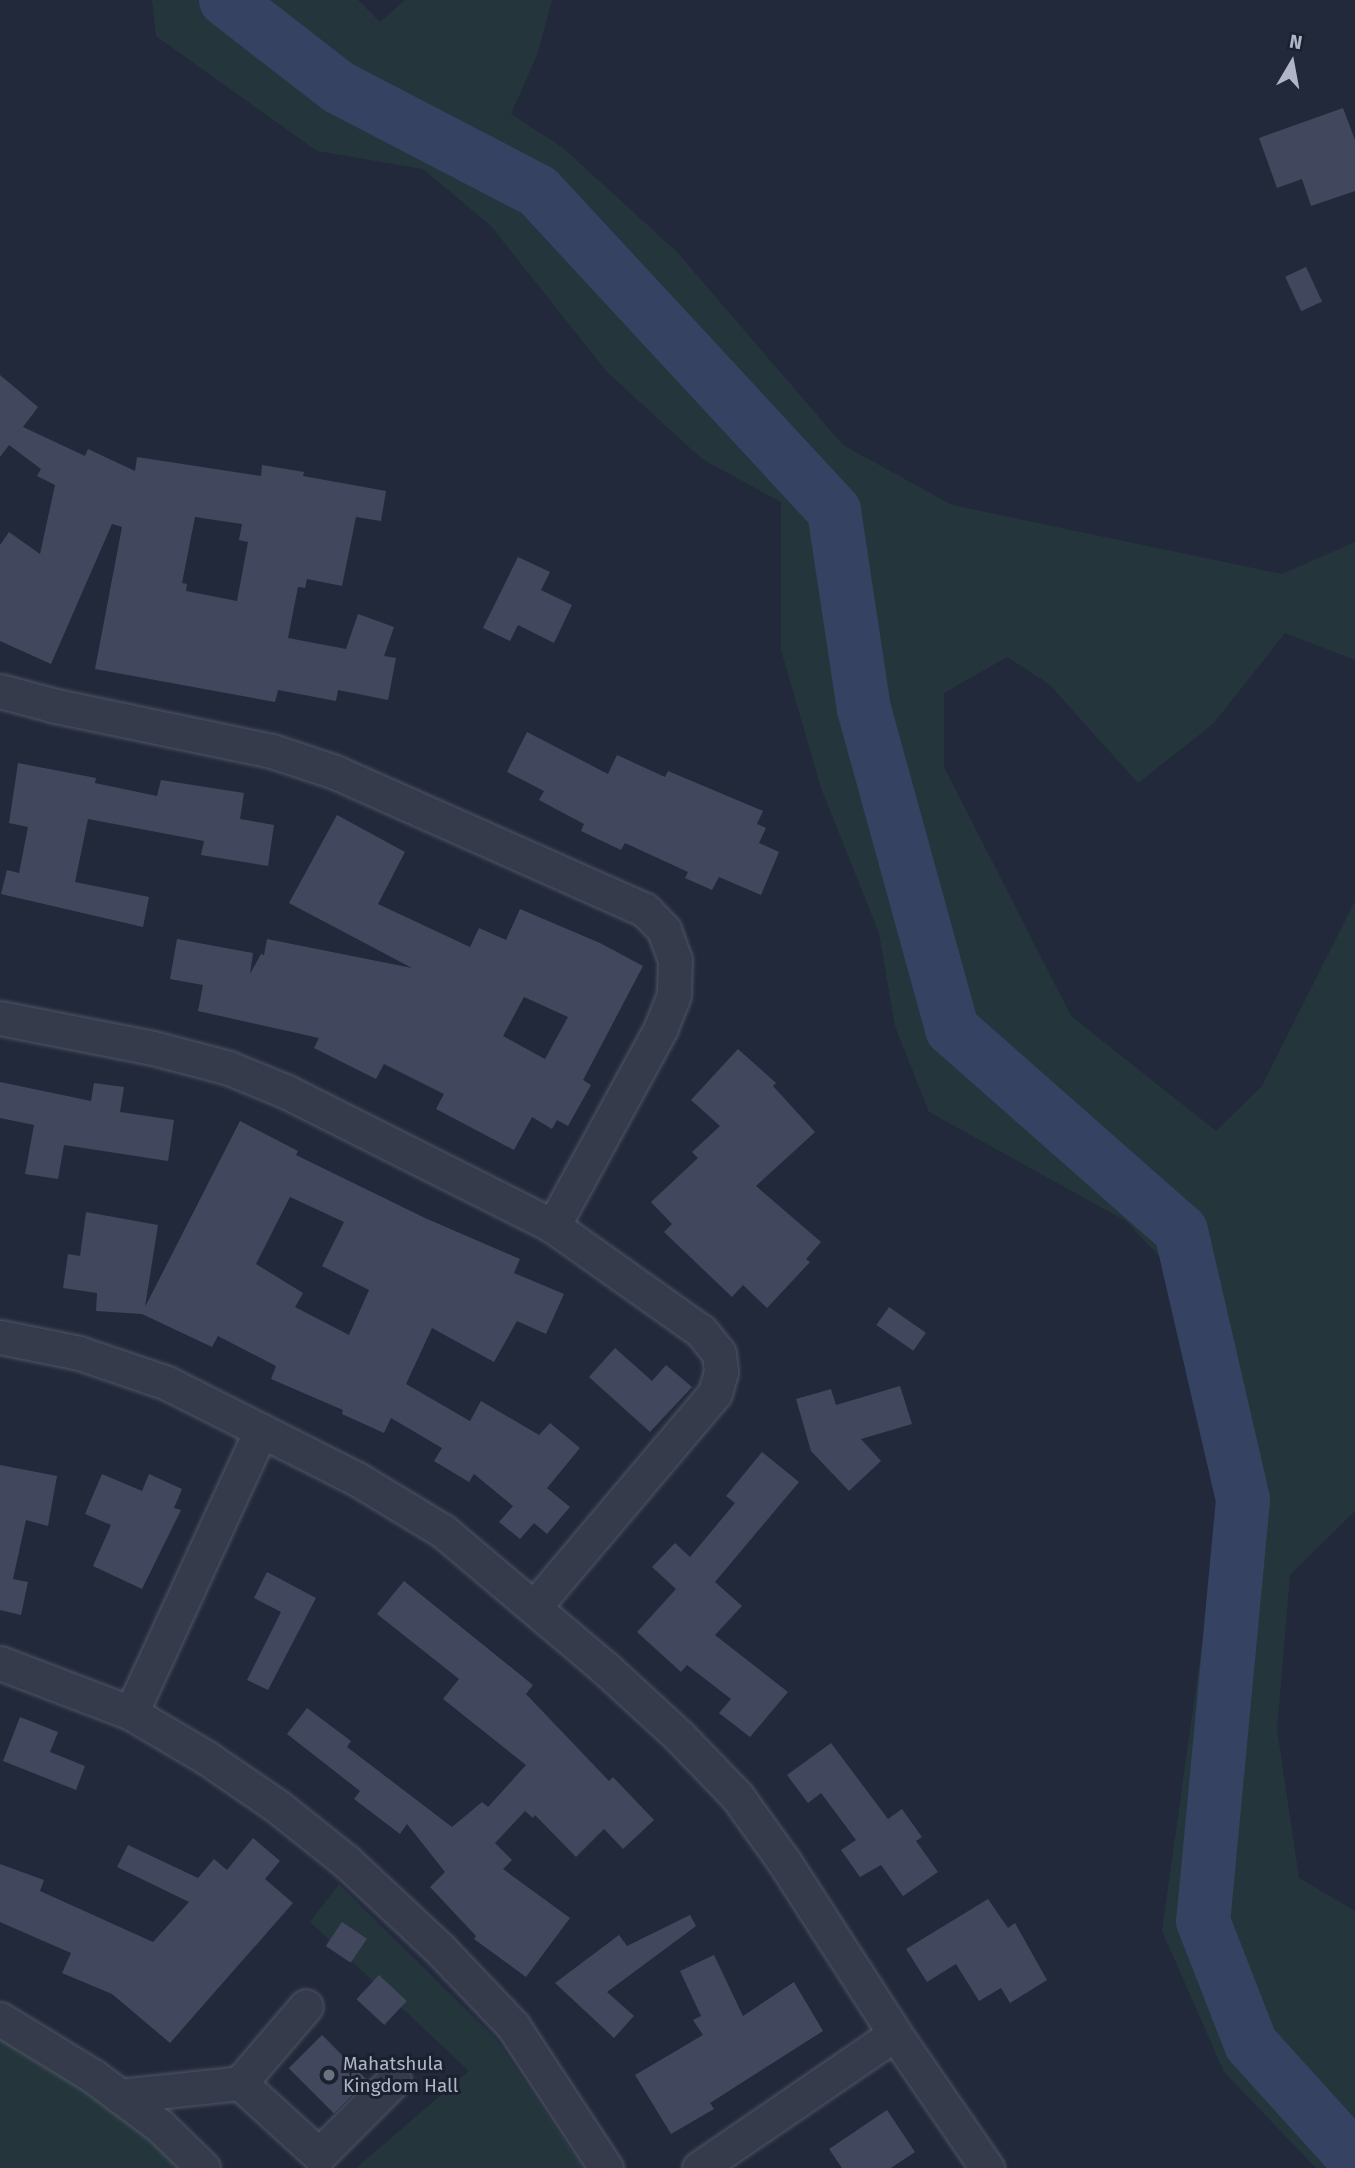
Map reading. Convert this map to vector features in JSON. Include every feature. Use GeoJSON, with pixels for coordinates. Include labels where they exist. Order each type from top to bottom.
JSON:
{"type":"FeatureCollection","features":[{"type":"Feature","properties":{"kind":"street"},"geometry":{"type":"LineString","coordinates":[[0,691],[56,706],[272,751],[335,772],[645,910],[664,930],[676,960],[674,995],[662,1028],[553,1226]]}},
{"type":"Feature","properties":{"kind":"street"},"geometry":{"type":"LineString","coordinates":[[0,1018],[153,1048],[229,1068],[285,1091],[553,1226],[701,1331],[719,1353],[721,1372],[715,1393],[535,1606]]}},
{"type":"Feature","properties":{"kind":"street"},"geometry":{"type":"LineString","coordinates":[[0,1337],[79,1353],[167,1383],[261,1430],[357,1479],[443,1531],[535,1606],[680,1737],[737,1796],[783,1860],[895,2034],[987,2168]]}},
{"type":"Feature","properties":{"kind":"street"},"geometry":{"type":"LineString","coordinates":[[131,1713],[261,1430]]}},
{"type":"Feature","properties":{"kind":"street"},"geometry":{"type":"LineString","coordinates":[[0,1663],[131,1713],[207,1758],[277,1806],[346,1861],[441,1950],[513,2026],[606,2168]]}},
{"type":"Feature","properties":{"kind":"street"},"geometry":{"type":"LineString","coordinates":[[119,2096],[240,2083],[306,2006]]}},
{"type":"Feature","properties":{"kind":"street"},"geometry":{"type":"LineString","coordinates":[[0,2019],[36,2039],[160,2126],[203,2168]]}},
{"type":"Feature","properties":{"kind":"street"},"geometry":{"type":"LineString","coordinates":[[699,2168],[895,2034]]}},
{"type":"Feature","properties":{"kind":"street"},"geometry":{"type":"LineString","coordinates":[[240,2083],[319,2155],[394,2080]]}},
{"type":"Feature","properties":{"kind":"shaded area"},"geometry":{"type":"Polygon","coordinates":[[[152,0],[358,0],[380,22],[405,0],[552,0],[537,55],[511,114],[563,148],[676,251],[843,445],[952,505],[1282,574],[1355,542],[1355,660],[1285,633],[1213,724],[1138,783],[1049,684],[1007,657],[944,693],[944,767],[1071,1016],[1216,1131],[1262,1086],[1355,901],[1355,1511],[1290,1575],[1277,1729],[1299,1878],[1355,1911],[1355,2168],[1316,2168],[1224,2072],[1162,1931],[1222,1501],[1161,1258],[1126,1221],[929,1112],[895,1026],[879,933],[821,788],[781,650],[781,502],[702,459],[607,372],[491,226],[423,169],[317,151],[156,36],[152,0]]]}},
{"type":"Feature","properties":{"kind":"shaded area"},"geometry":{"type":"Polygon","coordinates":[[[339,1884],[496,2039],[583,2168],[356,2168],[469,2071],[310,1922],[339,1884]]]}},
{"type":"Feature","properties":{"kind":"shaded area"},"geometry":{"type":"Polygon","coordinates":[[[0,2029],[6,2031],[189,2168],[0,2168],[0,2029]]]}},
{"type":"Feature","properties":{"kind":"building"},"geometry":{"type":"Polygon","coordinates":[[[1343,108],[1355,140],[1355,191],[1311,206],[1302,179],[1277,188],[1259,138],[1343,108]]]}},
{"type":"Feature","properties":{"kind":"building"},"geometry":{"type":"Polygon","coordinates":[[[1306,267],[1322,301],[1301,311],[1285,277],[1306,267]]]}},
{"type":"Feature","properties":{"kind":"building"},"geometry":{"type":"Polygon","coordinates":[[[0,375],[38,407],[23,427],[85,456],[88,449],[135,471],[137,457],[261,476],[262,465],[304,472],[303,476],[386,491],[381,521],[356,517],[342,586],[307,579],[305,588],[298,587],[288,638],[346,649],[358,614],[394,627],[384,656],[396,658],[388,700],[338,690],[336,701],[278,690],[275,702],[95,669],[122,527],[112,524],[51,664],[0,641],[0,545],[9,532],[40,554],[55,485],[37,476],[41,469],[9,445],[0,457],[0,375]],[[195,517],[182,583],[187,584],[186,591],[237,601],[248,542],[239,540],[242,524],[195,517]]]}},
{"type":"Feature","properties":{"kind":"building"},"geometry":{"type":"Polygon","coordinates":[[[518,557],[550,572],[541,590],[572,605],[554,643],[518,625],[510,641],[483,628],[518,557]]]}},
{"type":"Feature","properties":{"kind":"building"},"geometry":{"type":"Polygon","coordinates":[[[527,732],[608,774],[617,755],[665,777],[668,771],[763,811],[757,824],[766,828],[759,843],[779,852],[761,895],[719,877],[712,890],[685,878],[688,872],[625,843],[621,850],[581,831],[584,824],[539,800],[544,791],[507,772],[527,732]]]}},
{"type":"Feature","properties":{"kind":"building"},"geometry":{"type":"Polygon","coordinates":[[[18,763],[96,778],[95,783],[157,796],[161,780],[244,793],[240,819],[274,825],[268,866],[201,855],[204,841],[88,819],[75,882],[149,897],[143,927],[1,894],[7,870],[19,873],[28,827],[9,823],[18,763]]]}},
{"type":"Feature","properties":{"kind":"building"},"geometry":{"type":"Polygon","coordinates":[[[337,815],[405,852],[378,904],[470,947],[479,928],[506,940],[520,909],[600,943],[643,966],[583,1080],[591,1085],[568,1126],[557,1120],[552,1129],[532,1117],[514,1150],[436,1109],[444,1094],[384,1064],[376,1079],[314,1048],[319,1038],[198,1011],[203,985],[170,979],[177,939],[253,953],[250,974],[261,954],[264,955],[267,939],[412,968],[289,903],[337,815]],[[524,997],[503,1036],[545,1059],[568,1017],[524,997]]]}},
{"type":"Feature","properties":{"kind":"building"},"geometry":{"type":"Polygon","coordinates":[[[738,1049],[776,1083],[773,1086],[815,1132],[756,1186],[821,1242],[806,1259],[810,1262],[767,1308],[743,1285],[732,1297],[664,1232],[672,1224],[651,1202],[698,1158],[692,1152],[720,1126],[691,1100],[738,1049]]]}},
{"type":"Feature","properties":{"kind":"building"},"geometry":{"type":"Polygon","coordinates":[[[0,1082],[91,1101],[94,1083],[124,1087],[120,1112],[174,1120],[168,1161],[64,1145],[58,1179],[25,1174],[34,1125],[0,1118],[0,1082]]]}},
{"type":"Feature","properties":{"kind":"building"},"geometry":{"type":"Polygon","coordinates":[[[240,1121],[298,1151],[296,1155],[425,1218],[520,1259],[514,1273],[564,1294],[546,1334],[517,1321],[494,1362],[432,1328],[406,1384],[470,1421],[481,1401],[539,1435],[550,1423],[580,1448],[547,1488],[570,1507],[547,1534],[534,1523],[520,1539],[499,1522],[513,1506],[474,1474],[469,1482],[434,1461],[442,1448],[391,1418],[384,1433],[342,1414],[343,1410],[271,1379],[276,1366],[218,1336],[212,1347],[142,1314],[96,1311],[97,1293],[63,1288],[68,1254],[80,1256],[86,1212],[158,1225],[145,1307],[240,1121]],[[290,1197],[256,1264],[303,1293],[295,1307],[349,1335],[369,1290],[322,1266],[344,1222],[290,1197]]]}},
{"type":"Feature","properties":{"kind":"building"},"geometry":{"type":"Polygon","coordinates":[[[889,1307],[926,1333],[913,1351],[876,1325],[889,1307]]]}},
{"type":"Feature","properties":{"kind":"building"},"geometry":{"type":"Polygon","coordinates":[[[615,1348],[652,1381],[666,1365],[692,1387],[650,1432],[589,1377],[615,1348]]]}},
{"type":"Feature","properties":{"kind":"building"},"geometry":{"type":"Polygon","coordinates":[[[900,1386],[912,1424],[861,1439],[881,1461],[849,1491],[811,1451],[796,1399],[831,1389],[836,1405],[900,1386]]]}},
{"type":"Feature","properties":{"kind":"building"},"geometry":{"type":"Polygon","coordinates":[[[762,1452],[799,1482],[715,1582],[742,1606],[715,1635],[788,1692],[750,1737],[719,1713],[731,1699],[687,1665],[681,1672],[637,1632],[676,1589],[652,1567],[675,1543],[690,1557],[735,1503],[726,1496],[762,1452]]]}},
{"type":"Feature","properties":{"kind":"building"},"geometry":{"type":"Polygon","coordinates":[[[0,1465],[57,1476],[48,1526],[26,1520],[13,1579],[28,1582],[21,1615],[0,1610],[0,1465]]]}},
{"type":"Feature","properties":{"kind":"building"},"geometry":{"type":"Polygon","coordinates":[[[102,1474],[142,1491],[149,1474],[182,1489],[174,1508],[181,1510],[142,1589],[93,1566],[111,1525],[85,1514],[102,1474]]]}},
{"type":"Feature","properties":{"kind":"building"},"geometry":{"type":"Polygon","coordinates":[[[267,1572],[316,1598],[268,1690],[247,1680],[281,1612],[254,1598],[267,1572]]]}},
{"type":"Feature","properties":{"kind":"building"},"geometry":{"type":"Polygon","coordinates":[[[404,1581],[533,1685],[526,1694],[609,1781],[613,1777],[654,1820],[623,1849],[604,1829],[576,1857],[535,1815],[533,1818],[525,1811],[495,1843],[512,1860],[503,1869],[570,1918],[526,1977],[474,1939],[476,1936],[430,1887],[445,1872],[407,1824],[400,1834],[354,1799],[360,1791],[287,1734],[307,1708],[351,1741],[347,1747],[452,1827],[482,1802],[488,1807],[526,1765],[443,1699],[459,1679],[377,1614],[404,1581]]]}},
{"type":"Feature","properties":{"kind":"building"},"geometry":{"type":"Polygon","coordinates":[[[20,1717],[58,1732],[50,1752],[85,1766],[76,1790],[3,1761],[20,1717]]]}},
{"type":"Feature","properties":{"kind":"building"},"geometry":{"type":"Polygon","coordinates":[[[831,1743],[888,1819],[902,1809],[922,1837],[916,1841],[938,1872],[903,1896],[881,1865],[860,1877],[841,1850],[856,1840],[821,1793],[808,1803],[787,1775],[831,1743]]]}},
{"type":"Feature","properties":{"kind":"building"},"geometry":{"type":"Polygon","coordinates":[[[253,1838],[280,1861],[265,1879],[293,1903],[170,2043],[112,1994],[62,1973],[71,1953],[0,1922],[0,1864],[44,1880],[40,1891],[153,1942],[189,1902],[117,1867],[128,1845],[198,1878],[214,1859],[227,1870],[253,1838]]]}},
{"type":"Feature","properties":{"kind":"building"},"geometry":{"type":"Polygon","coordinates":[[[988,1899],[1008,1928],[1015,1923],[1047,1980],[1010,2003],[1001,1988],[979,2001],[956,1964],[927,1982],[906,1949],[988,1899]]]}},
{"type":"Feature","properties":{"kind":"building"},"geometry":{"type":"Polygon","coordinates":[[[690,1915],[696,1926],[607,1992],[634,2016],[614,2038],[555,1983],[619,1935],[627,1946],[690,1915]]]}},
{"type":"Feature","properties":{"kind":"building"},"geometry":{"type":"Polygon","coordinates":[[[342,1922],[367,1939],[351,1963],[326,1946],[342,1922]]]}},
{"type":"Feature","properties":{"kind":"building"},"geometry":{"type":"Polygon","coordinates":[[[714,1955],[743,2016],[794,1982],[823,2031],[710,2103],[714,2109],[671,2134],[635,2075],[703,2035],[693,2020],[701,2016],[680,1971],[714,1955]]]}},
{"type":"Feature","properties":{"kind":"building"},"geometry":{"type":"Polygon","coordinates":[[[379,1975],[407,2001],[384,2025],[356,1999],[379,1975]]]}},
{"type":"Feature","properties":{"kind":"building","name":"Mahatshula Kingdom Hall"},"geometry":{"type":"Polygon","coordinates":[[[322,2035],[367,2080],[334,2113],[289,2068],[322,2035]]]}},
{"type":"Feature","properties":{"kind":"building"},"geometry":{"type":"Polygon","coordinates":[[[887,2110],[915,2152],[891,2168],[842,2168],[829,2149],[887,2110]]]}},
{"type":"Feature","properties":{"kind":"waterway"},"geometry":{"type":"LineString","coordinates":[[226,0],[338,87],[538,191],[834,511],[864,709],[952,1029],[1181,1231],[1243,1500],[1203,1921],[1251,2044],[1355,2159]]}},
{"type":"Feature","properties":{"kind":"place","name":"Mahatshula Kingdom Hall"},"geometry":{"type":"Point","coordinates":[329,2075]}}]}
